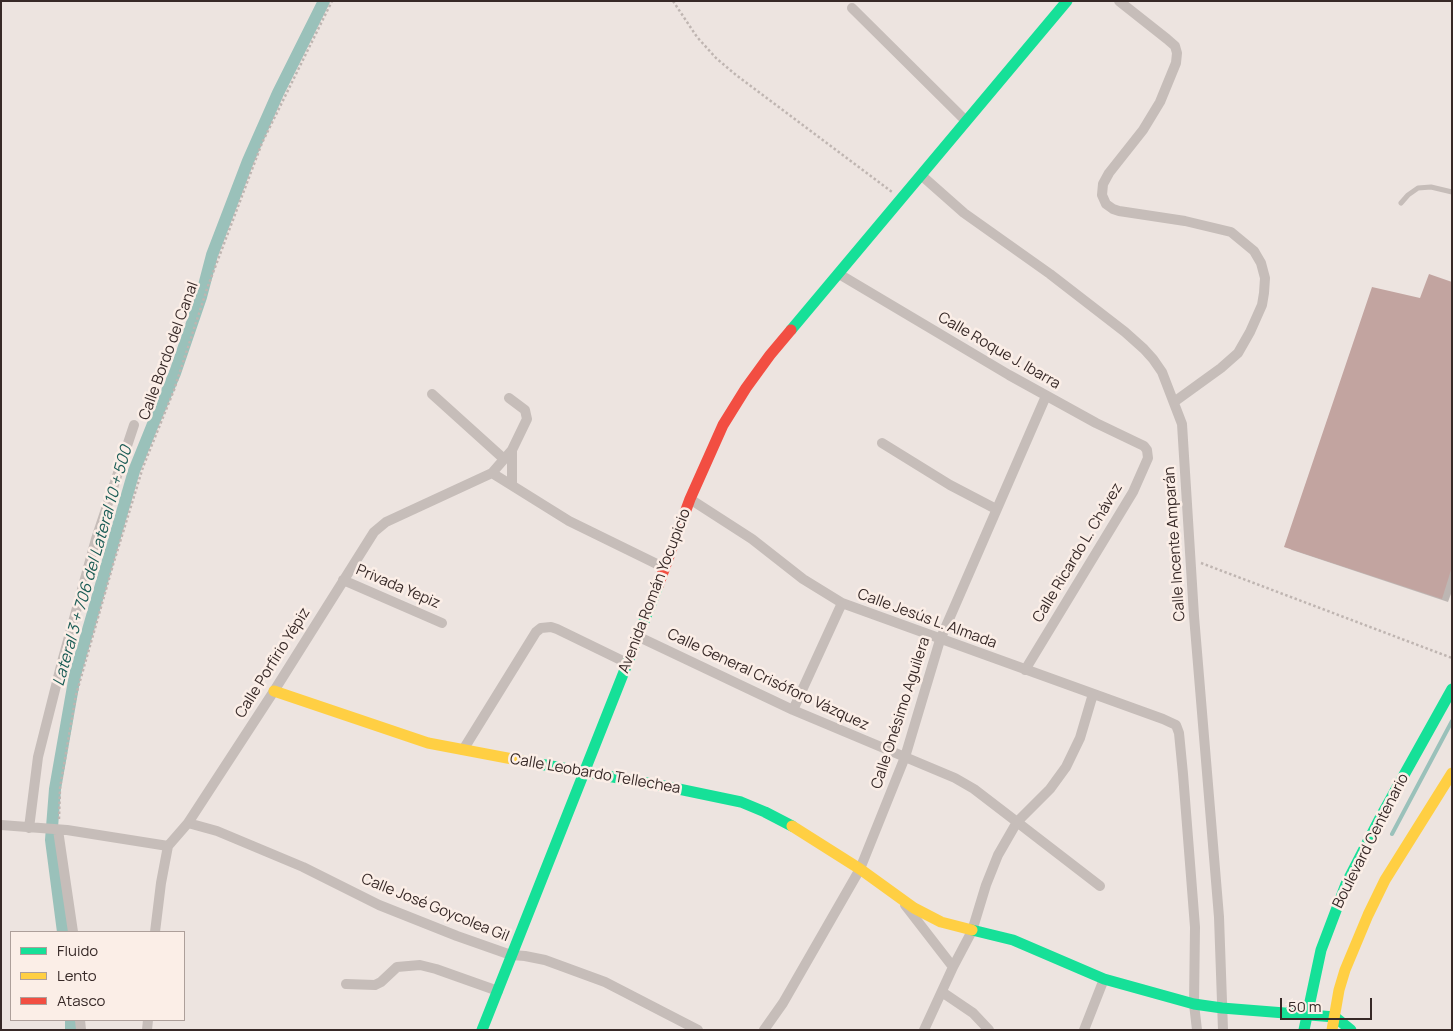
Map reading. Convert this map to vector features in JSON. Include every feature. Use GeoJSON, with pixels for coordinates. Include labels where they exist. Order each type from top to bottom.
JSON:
{"type":"FeatureCollection","features":[{"type":"Feature","properties":{"kind":"street","name":"Avenida Román Yocupicio"},"geometry":{"type":"LineString","coordinates":[[482,1030],[665,568],[690,499],[723,425],[746,388],[770,355],[1066,1]]}},
{"type":"Feature","properties":{"kind":"street"},"geometry":{"type":"LineString","coordinates":[[1119,1],[1175,46],[1177,53],[1176,63],[1160,102],[1138,137],[1109,173],[1103,184],[1102,195],[1106,204],[1113,210],[1185,221],[1230,232],[1254,251],[1261,263],[1265,278],[1262,305],[1238,353],[1221,368],[1174,402]]}},
{"type":"Feature","properties":{"kind":"street"},"geometry":{"type":"LineString","coordinates":[[852,8],[966,121]]}},
{"type":"Feature","properties":{"kind":"street","name":"Calle Incente Amparán"},"geometry":{"type":"LineString","coordinates":[[919,178],[1050,274],[1144,349],[1154,359],[1162,372],[1182,424],[1190,560],[1219,917],[1219,1008],[1223,1030]]}},
{"type":"Feature","properties":{"kind":"street","name":"Calle Roque J. Ibarra"},"geometry":{"type":"LineString","coordinates":[[839,274],[1046,396],[1146,448]]}},
{"type":"Feature","properties":{"kind":"street"},"geometry":{"type":"LineString","coordinates":[[432,394],[504,459]]}},
{"type":"Feature","properties":{"kind":"street","name":"Calle Onésimo Aguilera"},"geometry":{"type":"LineString","coordinates":[[764,1030],[784,1003],[860,869],[905,757],[940,640],[1046,396]]}},
{"type":"Feature","properties":{"kind":"street"},"geometry":{"type":"LineString","coordinates":[[509,398],[525,410],[528,417],[512,450],[492,473],[568,521],[665,568]]}},
{"type":"Feature","properties":{"kind":"street"},"geometry":{"type":"LineString","coordinates":[[34,829],[38,757],[96,539],[134,424]]}},
{"type":"Feature","properties":{"kind":"street"},"geometry":{"type":"LineString","coordinates":[[882,443],[950,485],[996,509]]}},
{"type":"Feature","properties":{"kind":"street","name":"Calle Ricardo L. Chávez"},"geometry":{"type":"LineString","coordinates":[[1025,670],[1133,492],[1148,458],[1146,448]]}},
{"type":"Feature","properties":{"kind":"street"},"geometry":{"type":"LineString","coordinates":[[512,450],[512,485]]}},
{"type":"Feature","properties":{"kind":"street","name":"Calle Porfirio Yépiz"},"geometry":{"type":"LineString","coordinates":[[168,846],[188,823],[378,527],[397,516],[492,473]]}},
{"type":"Feature","properties":{"kind":"street","name":"Calle Jesús L. Almada"},"geometry":{"type":"LineString","coordinates":[[690,499],[752,539],[803,579],[842,604],[1176,725],[1179,733],[1183,774],[1195,927],[1198,1004]]}},
{"type":"Feature","properties":{"kind":"street","name":"Privada Yepiz"},"geometry":{"type":"LineString","coordinates":[[343,580],[442,622]]}},
{"type":"Feature","properties":{"kind":"street"},"geometry":{"type":"LineString","coordinates":[[793,710],[842,604]]}},
{"type":"Feature","properties":{"kind":"street"},"geometry":{"type":"LineString","coordinates":[[463,750],[536,632],[541,628],[552,627],[557,629],[627,663]]}},
{"type":"Feature","properties":{"kind":"street","name":"Calle General Crisóforo Vázquez"},"geometry":{"type":"LineString","coordinates":[[637,636],[793,710],[956,778],[974,789],[1100,886]]}},
{"type":"Feature","properties":{"kind":"street","name":"Boulevard Centenario"},"geometry":{"type":"LineString","coordinates":[[1304,1030],[1321,950],[1346,884],[1380,818],[1452,689]]}},
{"type":"Feature","properties":{"kind":"street","name":"Calle Leobardo Tellechea"},"geometry":{"type":"LineString","coordinates":[[274,691],[398,734],[463,750],[669,787],[741,802],[800,830],[860,869],[914,908],[941,922],[1028,946],[1104,979],[1219,1008],[1334,1017]]}},
{"type":"Feature","properties":{"kind":"street"},"geometry":{"type":"LineString","coordinates":[[924,1030],[972,931],[998,855],[1017,822],[1050,789],[1066,767],[1080,738],[1093,694]]}},
{"type":"Feature","properties":{"kind":"street","name":"Boulevard Centenario"},"geometry":{"type":"LineString","coordinates":[[1332,1030],[1339,990],[1345,970],[1376,898],[1452,773]]}},
{"type":"Feature","properties":{"kind":"street","name":"Calle José Goycolea Gil"},"geometry":{"type":"LineString","coordinates":[[188,823],[217,831],[303,868],[379,905],[457,936],[511,955],[545,960],[605,982],[698,1030]]}},
{"type":"Feature","properties":{"kind":"street"},"geometry":{"type":"LineString","coordinates":[[1,825],[58,830],[168,846],[155,931]]}},
{"type":"Feature","properties":{"kind":"street"},"geometry":{"type":"LineString","coordinates":[[58,830],[72,931]]}},
{"type":"Feature","properties":{"kind":"street","name":"Calle Leobardo Tellechea"},"geometry":{"type":"LineString","coordinates":[[898,896],[953,967]]}},
{"type":"Feature","properties":{"kind":"street"},"geometry":{"type":"LineString","coordinates":[[346,984],[375,985],[397,967],[420,966],[436,969],[498,991]]}},
{"type":"Feature","properties":{"kind":"street"},"geometry":{"type":"LineString","coordinates":[[1084,1030],[1104,979]]}},
{"type":"Feature","properties":{"kind":"street"},"geometry":{"type":"LineString","coordinates":[[942,992],[972,1013],[989,1030]]}},
{"type":"Feature","properties":{"kind":"street"},"geometry":{"type":"LineString","coordinates":[[1197,1030],[1198,1004]]}},
{"type":"Feature","properties":{"kind":"street"},"geometry":{"type":"LineString","coordinates":[[1334,1017],[1351,1030]]}},
{"type":"Feature","properties":{"kind":"lane"},"geometry":{"type":"LineString","coordinates":[[1401,203],[1418,188],[1431,188],[1452,192]]}},
{"type":"Feature","properties":{"kind":"path","name":"Calle Bordo del Canal"},"geometry":{"type":"LineString","coordinates":[[58,830],[60,788],[76,695],[143,467],[174,390],[211,277],[262,143],[332,1]]}},
{"type":"Feature","properties":{"kind":"path"},"geometry":{"type":"LineString","coordinates":[[673,1],[697,37],[716,58],[736,75],[903,198]]}},
{"type":"Feature","properties":{"kind":"path"},"geometry":{"type":"LineString","coordinates":[[1190,560],[1452,658]]}},
{"type":"Feature","properties":{"kind":"building"},"geometry":{"type":"Polygon","coordinates":[[[1429,274],[1452,282],[1452,567],[1442,599],[1284,547],[1372,287],[1420,298],[1429,274]]]}},
{"type":"Feature","properties":{"kind":"waterway","name":"Lateral 3 + 706 del Lateral 10 + 500"},"geometry":{"type":"LineString","coordinates":[[63,931],[51,840],[55,789],[75,675],[134,471],[175,373],[201,297],[212,255],[248,161],[278,93],[324,1]]}},
{"type":"Feature","properties":{"kind":"waterway"},"geometry":{"type":"LineString","coordinates":[[1392,834],[1452,721]]}},
{"type":"Feature","properties":{"kind":"waterway","name":"Lateral 3 + 706 del Lateral 10 + 500"},"geometry":{"type":"LineString","coordinates":[[71,1021],[71,1030]]}},
{"type":"Feature","properties":{"kind":"traffic: fast"},"geometry":{"type":"LineString","coordinates":[[791,330],[1067,1]]}},
{"type":"Feature","properties":{"kind":"traffic: fast"},"geometry":{"type":"LineString","coordinates":[[482,1030],[658,586]]}},
{"type":"Feature","properties":{"kind":"traffic: fast"},"geometry":{"type":"LineString","coordinates":[[1304,1030],[1321,950],[1346,884],[1380,818],[1452,689]]}},
{"type":"Feature","properties":{"kind":"traffic: fast"},"geometry":{"type":"LineString","coordinates":[[523,761],[741,802],[792,826]]}},
{"type":"Feature","properties":{"kind":"traffic: fast"},"geometry":{"type":"LineString","coordinates":[[972,930],[1013,940],[1104,979],[1194,1004],[1335,1017],[1351,1030]]}},
{"type":"Feature","properties":{"kind":"traffic: slow"},"geometry":{"type":"LineString","coordinates":[[274,691],[428,743],[523,761]]}},
{"type":"Feature","properties":{"kind":"traffic: slow"},"geometry":{"type":"LineString","coordinates":[[1332,1030],[1339,990],[1345,970],[1368,915],[1385,880],[1452,773]]}},
{"type":"Feature","properties":{"kind":"traffic: slow"},"geometry":{"type":"LineString","coordinates":[[792,826],[860,869],[914,908],[941,922],[972,930]]}},
{"type":"Feature","properties":{"kind":"traffic: jam"},"geometry":{"type":"LineString","coordinates":[[658,586],[690,499],[723,425],[746,388],[791,330]]}}]}
